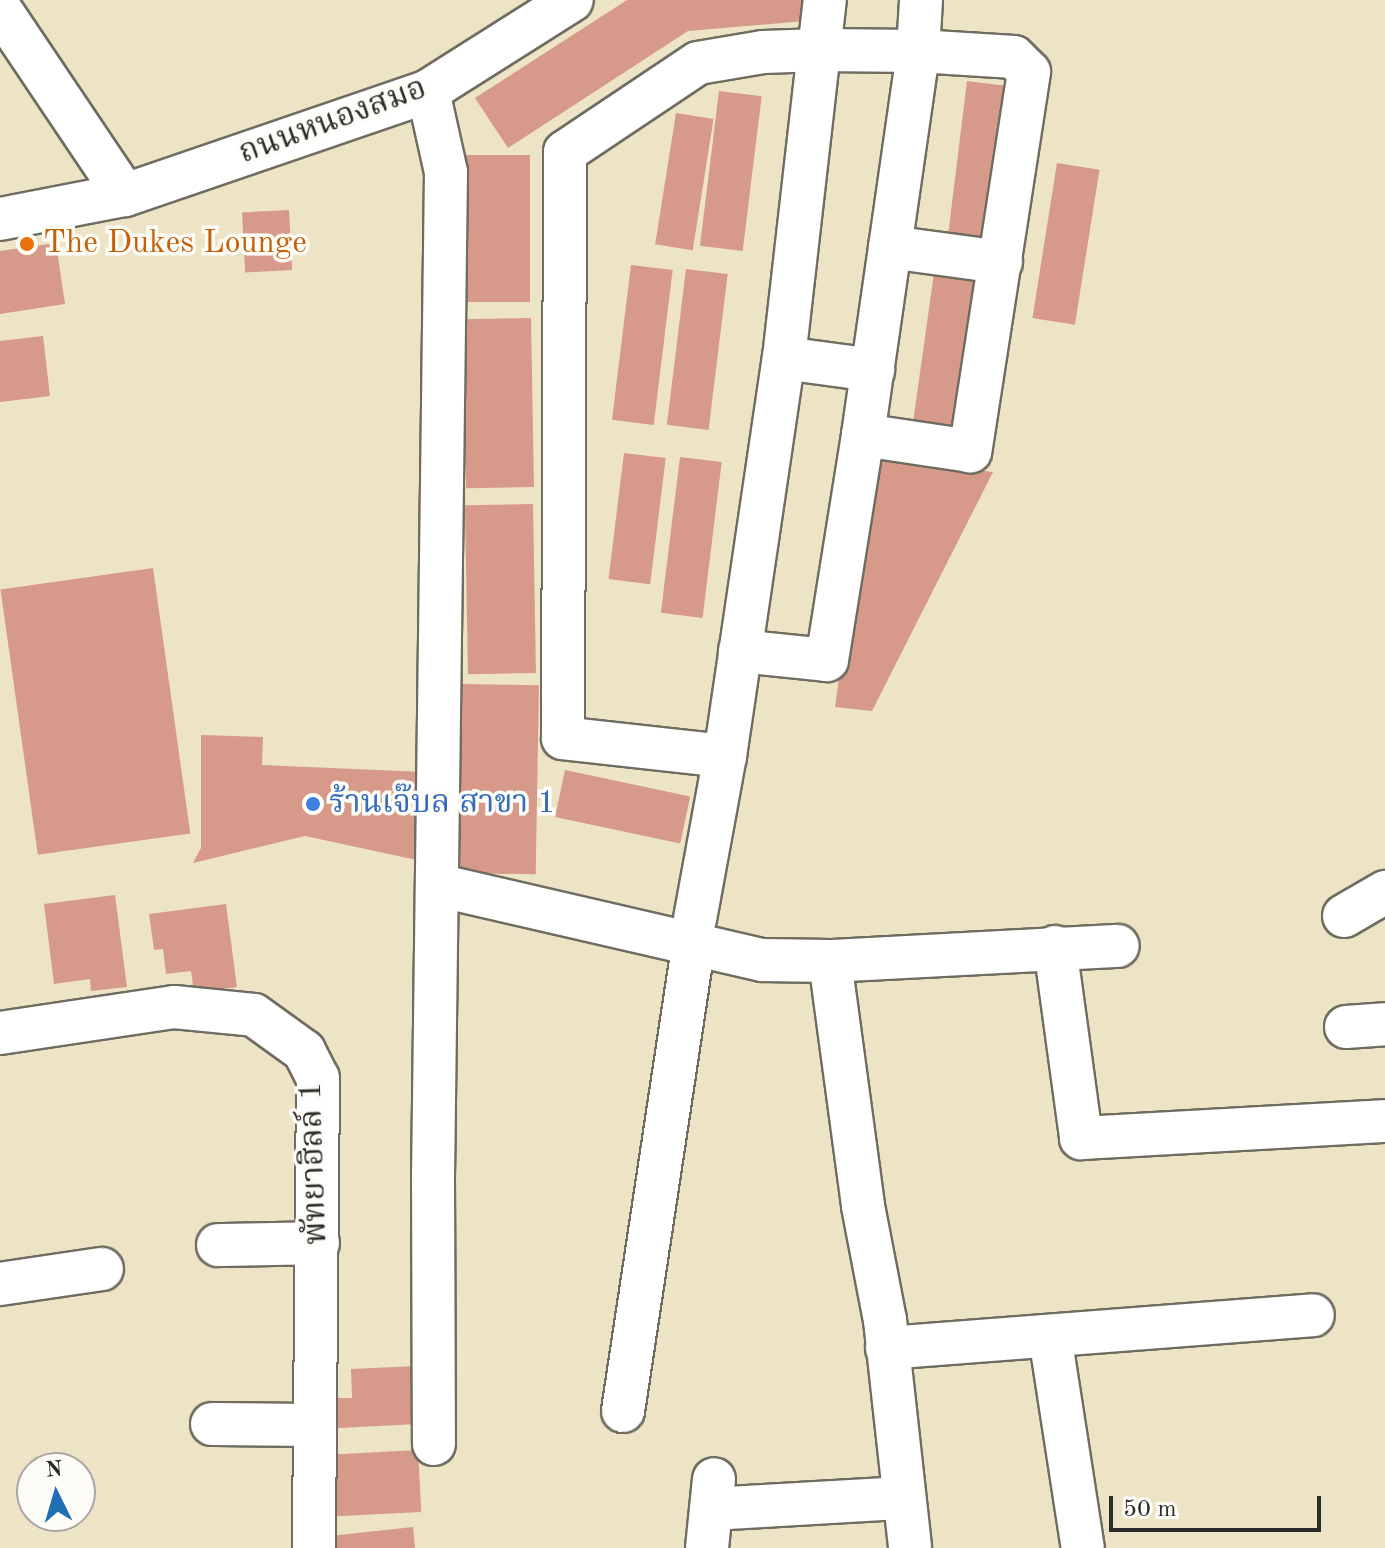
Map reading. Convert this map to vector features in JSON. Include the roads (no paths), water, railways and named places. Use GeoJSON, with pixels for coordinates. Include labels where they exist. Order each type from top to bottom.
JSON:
{"type":"FeatureCollection","features":[{"type":"Feature","properties":{"kind":"street","name":"ถนนหนองสมอ"},"geometry":{"type":"LineString","coordinates":[[0,219],[125,195],[428,91],[572,0]]}},
{"type":"Feature","properties":{"kind":"street"},"geometry":{"type":"LineString","coordinates":[[623,1411],[784,358],[825,0]]}},
{"type":"Feature","properties":{"kind":"street"},"geometry":{"type":"LineString","coordinates":[[740,651],[827,660],[873,370],[918,51],[921,0]]}},
{"type":"Feature","properties":{"kind":"street"},"geometry":{"type":"LineString","coordinates":[[0,9],[125,195]]}},
{"type":"Feature","properties":{"kind":"street"},"geometry":{"type":"LineString","coordinates":[[725,756],[563,738],[565,152],[698,63],[763,52],[821,50],[918,51],[1014,57],[1029,72],[970,451],[863,435]]}},
{"type":"Feature","properties":{"kind":"street"},"geometry":{"type":"LineString","coordinates":[[428,91],[446,172],[434,1444]]}},
{"type":"Feature","properties":{"kind":"street"},"geometry":{"type":"LineString","coordinates":[[890,247],[1001,262]]}},
{"type":"Feature","properties":{"kind":"street"},"geometry":{"type":"LineString","coordinates":[[784,358],[873,370]]}},
{"type":"Feature","properties":{"kind":"street"},"geometry":{"type":"LineString","coordinates":[[437,885],[694,931],[762,960],[830,961],[1118,946]]}},
{"type":"Feature","properties":{"kind":"street"},"geometry":{"type":"LineString","coordinates":[[1344,916],[1385,892]]}},
{"type":"Feature","properties":{"kind":"street"},"geometry":{"type":"LineString","coordinates":[[1055,947],[1081,1138],[1385,1121]]}},
{"type":"Feature","properties":{"kind":"street"},"geometry":{"type":"LineString","coordinates":[[830,961],[863,1206],[887,1348],[910,1548]]}},
{"type":"Feature","properties":{"kind":"street","name":"พัทยาฮิลล์ 1"},"geometry":{"type":"LineString","coordinates":[[0,1033],[174,1007],[254,1015],[304,1051],[318,1078],[314,1548]]}},
{"type":"Feature","properties":{"kind":"street"},"geometry":{"type":"LineString","coordinates":[[218,1245],[318,1243]]}},
{"type":"Feature","properties":{"kind":"street"},"geometry":{"type":"LineString","coordinates":[[0,1284],[102,1269]]}},
{"type":"Feature","properties":{"kind":"street"},"geometry":{"type":"LineString","coordinates":[[887,1348],[1313,1315]]}},
{"type":"Feature","properties":{"kind":"street"},"geometry":{"type":"LineString","coordinates":[[1050,1336],[1083,1548]]}},
{"type":"Feature","properties":{"kind":"street"},"geometry":{"type":"LineString","coordinates":[[212,1424],[315,1425]]}},
{"type":"Feature","properties":{"kind":"street"},"geometry":{"type":"LineString","coordinates":[[711,1512],[904,1498]]}},
{"type":"Feature","properties":{"kind":"place","name":"The Dukes Lounge"},"geometry":{"type":"Point","coordinates":[27,244]}},
{"type":"Feature","properties":{"kind":"place","name":"ร้านเจ๊บล สาขา 1"},"geometry":{"type":"Point","coordinates":[313,804]}}]}
